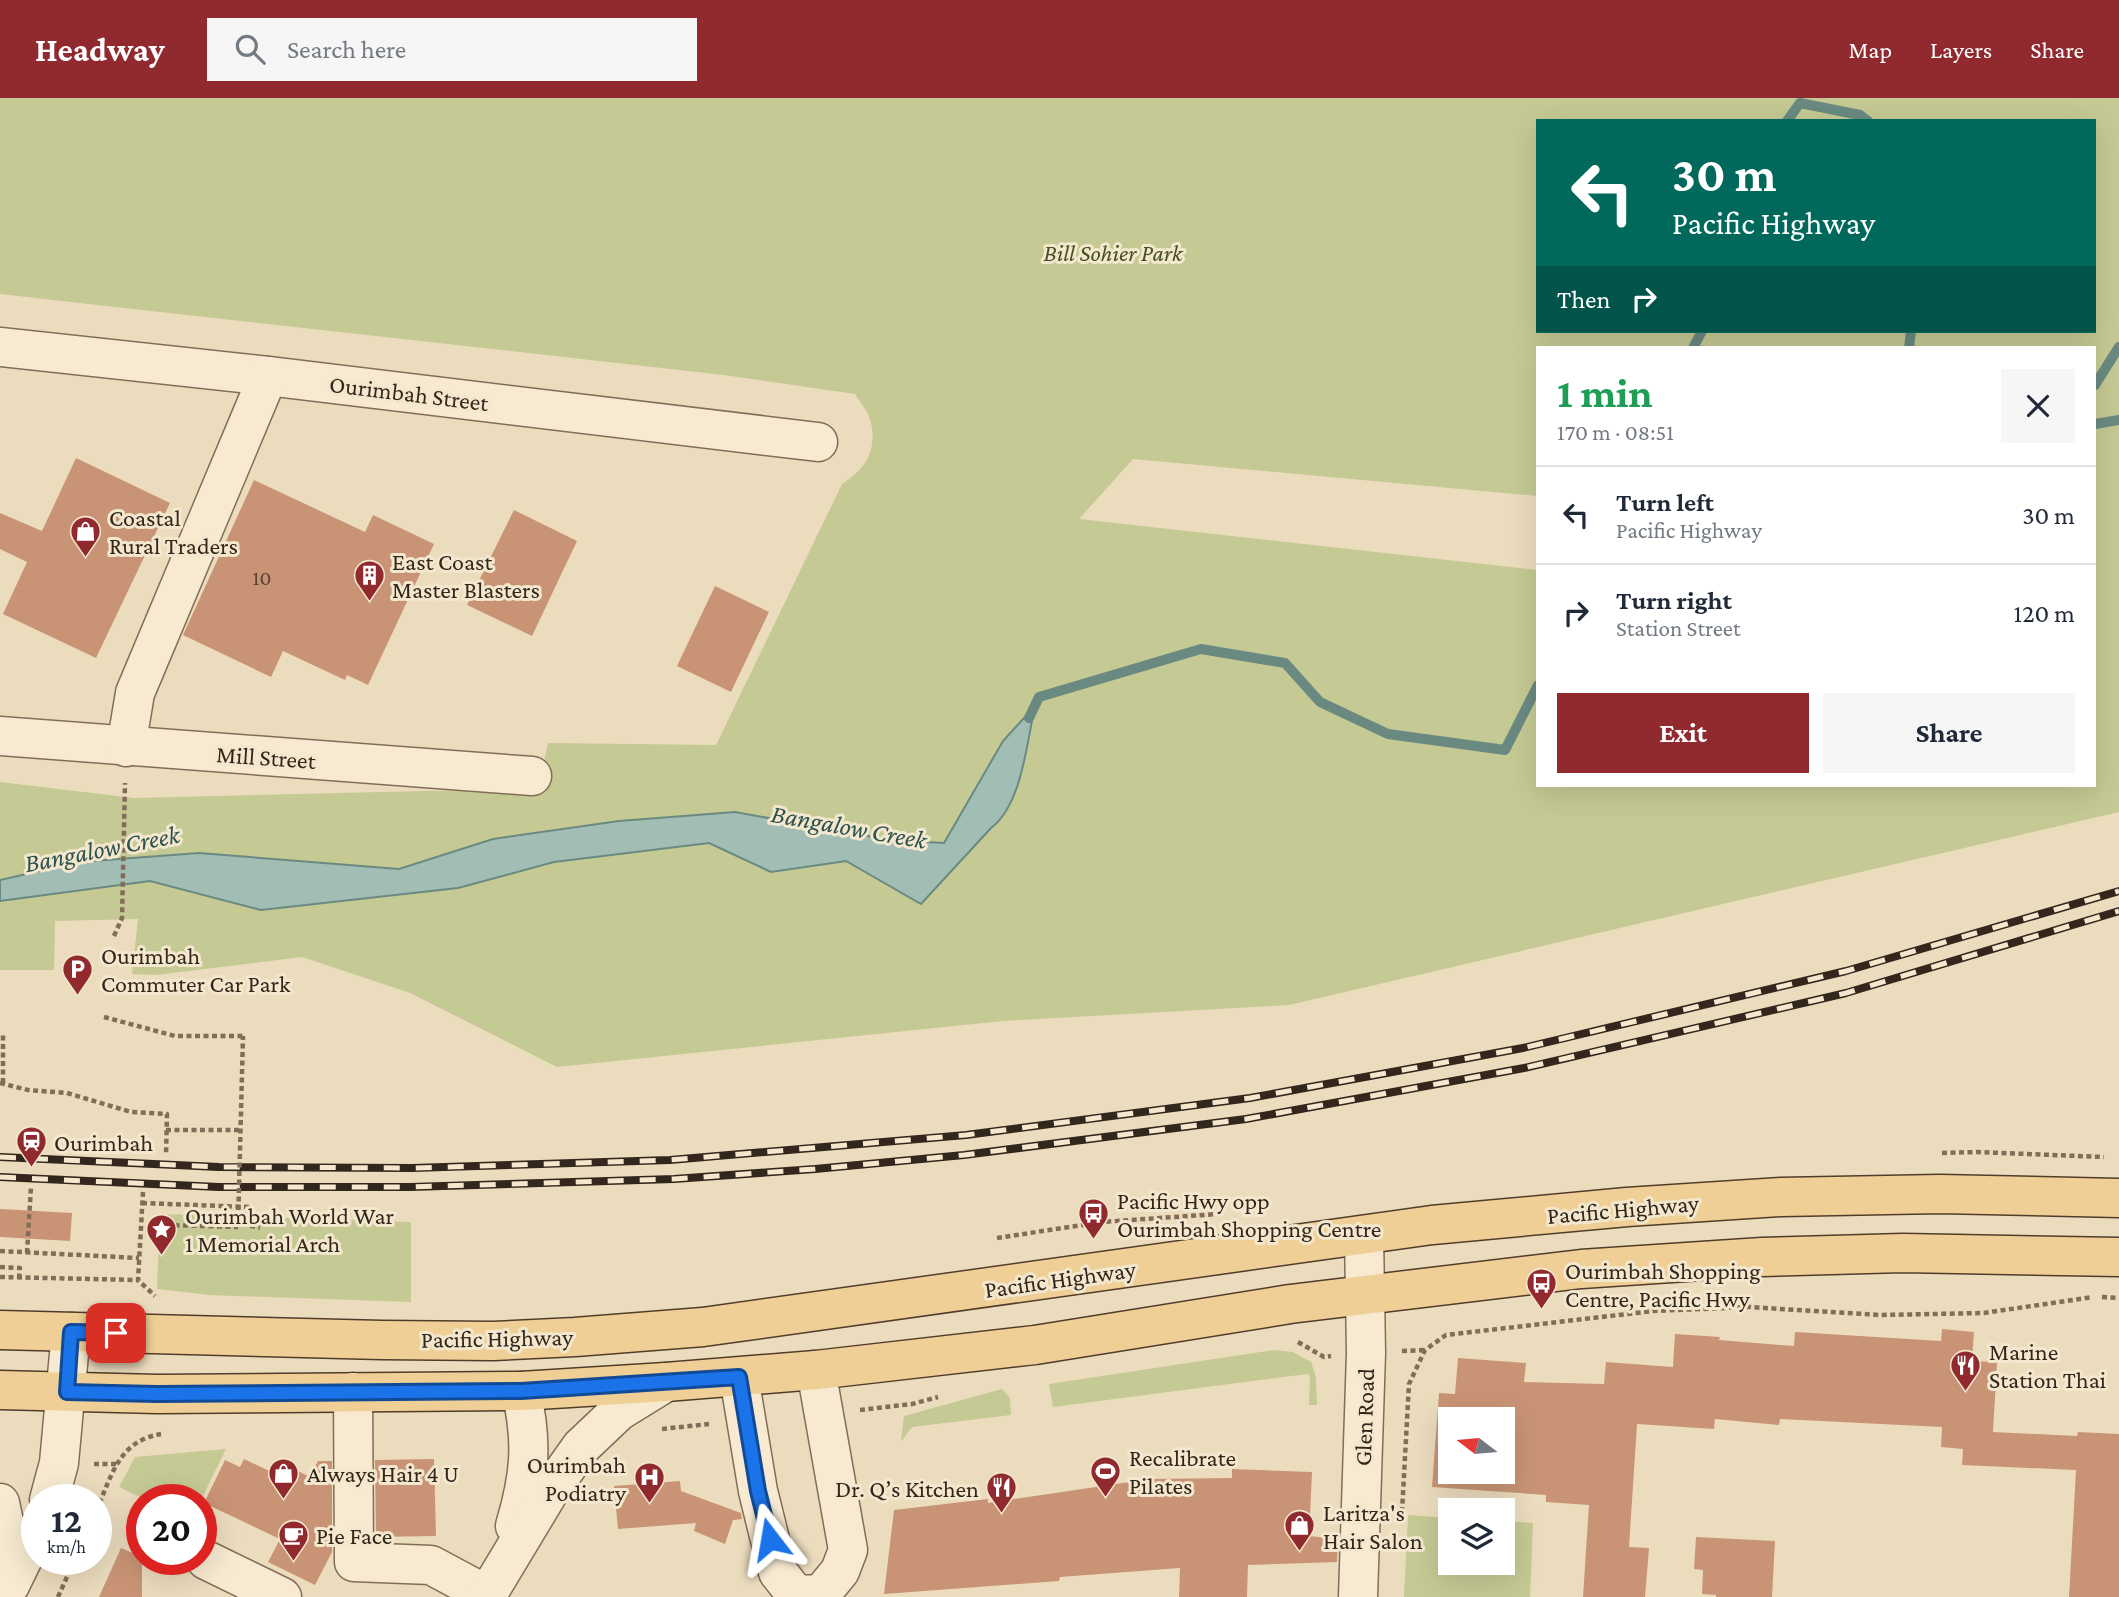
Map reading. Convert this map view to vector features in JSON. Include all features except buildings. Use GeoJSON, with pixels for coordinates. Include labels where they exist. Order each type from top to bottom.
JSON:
{"type":"FeatureCollection","features":[{"type":"Feature","properties":{"kind":"main road","name":"Pacific Highway"},"geometry":{"type":"LineString","coordinates":[[0,1330],[382,1340],[575,1337],[717,1325],[1432,1225],[1627,1207],[1782,1197],[1940,1194],[2119,1198]]}},
{"type":"Feature","properties":{"kind":"main road"},"geometry":{"type":"LineString","coordinates":[[0,1390],[157,1394],[521,1391],[666,1382],[816,1370],[1035,1345],[1290,1304],[1581,1269],[1762,1257],[1903,1253],[2119,1257]]}},
{"type":"Feature","properties":{"kind":"street","name":"Ourimbah Street"},"geometry":{"type":"LineString","coordinates":[[0,347],[268,376],[818,442]]}},
{"type":"Feature","properties":{"kind":"street"},"geometry":{"type":"LineString","coordinates":[[125,747],[135,693],[268,376]]}},
{"type":"Feature","properties":{"kind":"street","name":"Mill Street"},"geometry":{"type":"LineString","coordinates":[[0,736],[532,776]]}},
{"type":"Feature","properties":{"kind":"street","name":"Glen Road"},"geometry":{"type":"LineString","coordinates":[[1358,1597],[1367,1295],[1364,1236]]}},
{"type":"Feature","properties":{"kind":"street"},"geometry":{"type":"LineString","coordinates":[[53,1484],[59,1463],[71,1332]]}},
{"type":"Feature","properties":{"kind":"street"},"geometry":{"type":"LineString","coordinates":[[739,1377],[758,1491],[778,1572],[796,1595],[821,1594],[840,1571],[848,1550],[816,1370]]}},
{"type":"Feature","properties":{"kind":"street"},"geometry":{"type":"LineString","coordinates":[[486,1596],[580,1447],[619,1411],[666,1382]]}},
{"type":"Feature","properties":{"kind":"street"},"geometry":{"type":"LineString","coordinates":[[486,1596],[515,1527],[526,1490],[529,1441],[521,1391]]}},
{"type":"Feature","properties":{"kind":"street"},"geometry":{"type":"LineString","coordinates":[[354,1392],[354,1562],[431,1565],[486,1596]]}},
{"type":"Feature","properties":{"kind":"street"},"geometry":{"type":"LineString","coordinates":[[0,1503],[8,1541],[7,1591]]}},
{"type":"Feature","properties":{"kind":"street"},"geometry":{"type":"LineString","coordinates":[[7,1591],[21,1563]]}},
{"type":"Feature","properties":{"kind":"street"},"geometry":{"type":"LineString","coordinates":[[217,1565],[282,1597]]}},
{"type":"Feature","properties":{"kind":"path"},"geometry":{"type":"LineString","coordinates":[[114,936],[122,918],[123,902],[125,747]]}},
{"type":"Feature","properties":{"kind":"path"},"geometry":{"type":"LineString","coordinates":[[104,1017],[175,1036],[243,1036],[238,1227],[166,1225]]}},
{"type":"Feature","properties":{"kind":"path"},"geometry":{"type":"LineString","coordinates":[[3,1032],[1,1083],[28,1090],[67,1093],[131,1112],[167,1114],[166,1155]]}},
{"type":"Feature","properties":{"kind":"path"},"geometry":{"type":"LineString","coordinates":[[166,1130],[240,1130]]}},
{"type":"Feature","properties":{"kind":"path"},"geometry":{"type":"LineString","coordinates":[[27,1252],[31,1187]]}},
{"type":"Feature","properties":{"kind":"path"},"geometry":{"type":"LineString","coordinates":[[138,1280],[143,1192]]}},
{"type":"Feature","properties":{"kind":"path"},"geometry":{"type":"LineString","coordinates":[[142,1203],[248,1207],[247,1225],[260,1228]]}},
{"type":"Feature","properties":{"kind":"path"},"geometry":{"type":"LineString","coordinates":[[0,1251],[139,1258]]}},
{"type":"Feature","properties":{"kind":"path"},"geometry":{"type":"LineString","coordinates":[[0,1267],[20,1268],[19,1278]]}},
{"type":"Feature","properties":{"kind":"path"},"geometry":{"type":"LineString","coordinates":[[0,1277],[138,1280],[160,1301]]}},
{"type":"Feature","properties":{"kind":"path"},"geometry":{"type":"LineString","coordinates":[[1402,1513],[1409,1384],[1425,1350],[1446,1335],[1653,1311],[1749,1307],[1880,1315],[1984,1313],[2092,1297],[2119,1298]]}},
{"type":"Feature","properties":{"kind":"path"},"geometry":{"type":"LineString","coordinates":[[1289,1339],[1324,1357]]}},
{"type":"Feature","properties":{"kind":"path"},"geometry":{"type":"LineString","coordinates":[[823,1414],[912,1404],[950,1394]]}},
{"type":"Feature","properties":{"kind":"path"},"geometry":{"type":"LineString","coordinates":[[649,1431],[726,1422],[746,1423]]}},
{"type":"Feature","properties":{"kind":"path"},"geometry":{"type":"LineString","coordinates":[[58,1597],[68,1575]]}},
{"type":"Feature","properties":{"kind":"green space","name":"Bill Sohier Park"},"geometry":{"type":"Polygon","coordinates":[[[0,98],[2119,98],[2119,812],[1289,1005],[1003,1021],[557,1067],[410,993],[302,957],[156,975],[132,974],[138,919],[55,921],[54,970],[0,970],[0,901],[150,881],[197,854],[79,862],[0,880],[0,782],[134,798],[467,790],[537,794],[548,743],[716,745],[842,484],[863,466],[872,443],[869,416],[855,394],[724,375],[0,294],[0,98]],[[1034,707],[1003,741],[945,842],[1034,707]]]}},
{"type":"Feature","properties":{"kind":"green space"},"geometry":{"type":"Polygon","coordinates":[[[160,1214],[411,1222],[411,1302],[209,1295],[157,1289],[160,1214]]]}},
{"type":"Feature","properties":{"kind":"green space"},"geometry":{"type":"Polygon","coordinates":[[[1274,1350],[1293,1352],[1311,1362],[1316,1377],[1317,1405],[1309,1405],[1310,1376],[1307,1374],[1053,1407],[1049,1384],[1274,1350]]]}},
{"type":"Feature","properties":{"kind":"green space"},"geometry":{"type":"Polygon","coordinates":[[[1002,1389],[1010,1398],[1011,1415],[912,1427],[901,1442],[904,1416],[1002,1389]]]}},
{"type":"Feature","properties":{"kind":"green space"},"geometry":{"type":"Polygon","coordinates":[[[226,1449],[209,1484],[126,1484],[126,1490],[119,1487],[135,1457],[226,1449]]]}},
{"type":"Feature","properties":{"kind":"green space"},"geometry":{"type":"Polygon","coordinates":[[[1408,1515],[1438,1517],[1438,1575],[1515,1575],[1515,1522],[1533,1523],[1530,1597],[1404,1597],[1408,1515]]]}},
{"type":"Feature","properties":{"kind":"water"},"geometry":{"type":"Polygon","coordinates":[[[1035,706],[1022,772],[1010,804],[1001,818],[921,904],[846,861],[771,872],[709,843],[554,862],[458,888],[261,910],[150,881],[0,901],[0,880],[79,862],[199,853],[399,869],[493,839],[619,821],[735,812],[890,840],[944,843],[1003,741],[1035,706]]]}},
{"type":"Feature","properties":{"kind":"waterway","name":"Bangalow Creek"},"geometry":{"type":"LineString","coordinates":[[1788,119],[1800,103],[1860,115],[1865,119]]}},
{"type":"Feature","properties":{"kind":"waterway","name":"Bangalow Creek"},"geometry":{"type":"LineString","coordinates":[[1694,346],[1701,333]]}},
{"type":"Feature","properties":{"kind":"waterway","name":"Bangalow Creek"},"geometry":{"type":"LineString","coordinates":[[1909,346],[1911,333]]}},
{"type":"Feature","properties":{"kind":"waterway","name":"Bangalow Creek"},"geometry":{"type":"LineString","coordinates":[[2096,383],[2119,347]]}},
{"type":"Feature","properties":{"kind":"waterway"},"geometry":{"type":"LineString","coordinates":[[2096,424],[2119,420]]}},
{"type":"Feature","properties":{"kind":"waterway","name":"Bangalow Creek"},"geometry":{"type":"LineString","coordinates":[[1029,718],[1039,697],[1201,649],[1285,663],[1320,702],[1388,734],[1505,750],[1536,689]]}},
{"type":"Feature","properties":{"kind":"railway"},"geometry":{"type":"LineString","coordinates":[[0,1157],[219,1167],[412,1168],[670,1160],[966,1135],[1250,1098],[1523,1048],[1846,971],[2119,891]]}},
{"type":"Feature","properties":{"kind":"railway"},"geometry":{"type":"LineString","coordinates":[[0,1177],[219,1187],[410,1187],[674,1179],[964,1155],[1246,1119],[1524,1068],[1846,993],[2119,911]]}},
{"type":"Feature","properties":{"kind":"place","name":"Coastal Rural Traders"},"geometry":{"type":"Point","coordinates":[86,558]}},
{"type":"Feature","properties":{"kind":"place","name":"East Coast Master Blasters"},"geometry":{"type":"Point","coordinates":[369,602]}},
{"type":"Feature","properties":{"kind":"place","name":"Ourimbah Commuter Car Park"},"geometry":{"type":"Point","coordinates":[78,996]}},
{"type":"Feature","properties":{"kind":"place","name":"Ourimbah"},"geometry":{"type":"Point","coordinates":[31,1169]}},
{"type":"Feature","properties":{"kind":"place","name":"Pacific Hwy opp Ourimbah Shopping Centre"},"geometry":{"type":"Point","coordinates":[1094,1241]}},
{"type":"Feature","properties":{"kind":"place","name":"Ourimbah World War 1 Memorial Arch"},"geometry":{"type":"Point","coordinates":[162,1256]}},
{"type":"Feature","properties":{"kind":"place","name":"Ourimbah Shopping Centre, Pacific Hwy"},"geometry":{"type":"Point","coordinates":[1542,1311]}},
{"type":"Feature","properties":{"kind":"place","name":"Marine Station Thai"},"geometry":{"type":"Point","coordinates":[1966,1392]}},
{"type":"Feature","properties":{"kind":"place","name":"Recalibrate Pilates"},"geometry":{"type":"Point","coordinates":[1106,1498]}},
{"type":"Feature","properties":{"kind":"place","name":"Always Hair 4 U"},"geometry":{"type":"Point","coordinates":[284,1500]}},
{"type":"Feature","properties":{"kind":"place","name":"Ourimbah Podiatry"},"geometry":{"type":"Point","coordinates":[649,1505]}},
{"type":"Feature","properties":{"kind":"place","name":"Dr. Q’s Kitchen"},"geometry":{"type":"Point","coordinates":[1002,1515]}},
{"type":"Feature","properties":{"kind":"place","name":"Laritza's Hair Salon"},"geometry":{"type":"Point","coordinates":[1300,1553]}},
{"type":"Feature","properties":{"kind":"place","name":"Pie Face"},"geometry":{"type":"Point","coordinates":[293,1562]}},
{"type":"Feature","properties":{"kind":"route"},"geometry":{"type":"LineString","coordinates":[[116,1333],[71,1332],[67,1392],[157,1394],[521,1391],[739,1377],[758,1491],[770,1539]]}}]}
